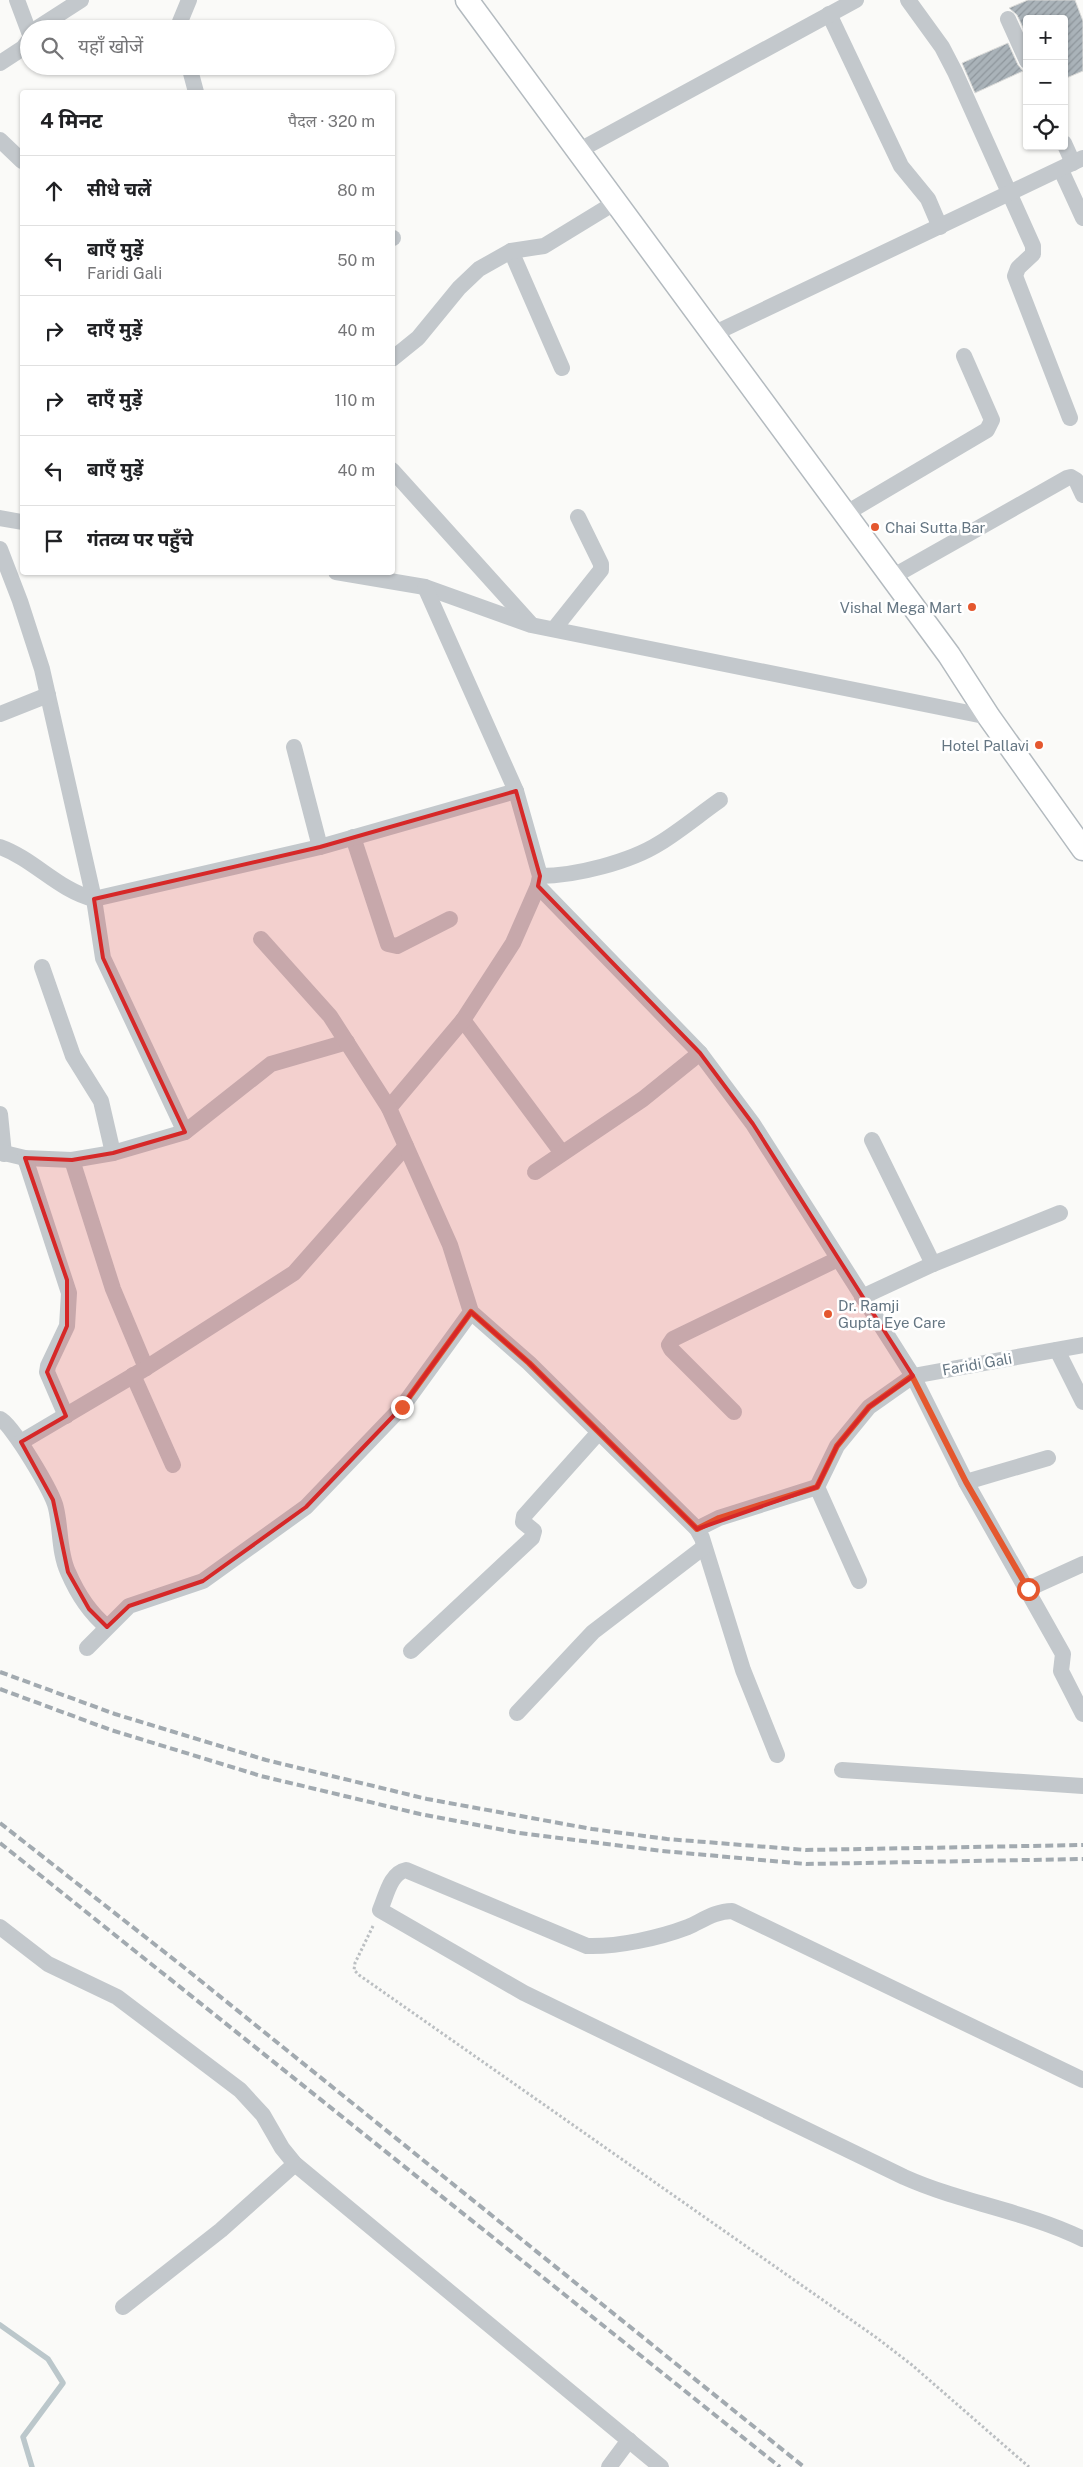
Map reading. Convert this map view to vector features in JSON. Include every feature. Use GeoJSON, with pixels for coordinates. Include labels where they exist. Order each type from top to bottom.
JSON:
{"type":"FeatureCollection","features":[{"type":"Feature","properties":{"kind":"street"},"geometry":{"type":"LineString","coordinates":[[17,0],[24,20]]}},
{"type":"Feature","properties":{"kind":"street"},"geometry":{"type":"LineString","coordinates":[[50,20],[81,0]]}},
{"type":"Feature","properties":{"kind":"street"},"geometry":{"type":"LineString","coordinates":[[181,20],[189,0]]}},
{"type":"Feature","properties":{"kind":"street"},"geometry":{"type":"LineString","coordinates":[[467,0],[949,654],[989,717],[1080,839]]}},
{"type":"Feature","properties":{"kind":"street"},"geometry":{"type":"LineString","coordinates":[[908,0],[942,47],[955,72],[1034,251],[1030,258],[1015,272],[1070,418]]}},
{"type":"Feature","properties":{"kind":"street"},"geometry":{"type":"LineString","coordinates":[[578,151],[851,1]]}},
{"type":"Feature","properties":{"kind":"street"},"geometry":{"type":"LineString","coordinates":[[828,14],[901,166],[928,199],[940,227]]}},
{"type":"Feature","properties":{"kind":"street"},"geometry":{"type":"LineString","coordinates":[[1008,20],[1027,60]]}},
{"type":"Feature","properties":{"kind":"street"},"geometry":{"type":"LineString","coordinates":[[0,63],[20,50]]}},
{"type":"Feature","properties":{"kind":"street"},"geometry":{"type":"LineString","coordinates":[[191,75],[195,90]]}},
{"type":"Feature","properties":{"kind":"street"},"geometry":{"type":"LineString","coordinates":[[0,140],[20,158]]}},
{"type":"Feature","properties":{"kind":"street"},"geometry":{"type":"LineString","coordinates":[[1067,150],[1072,164],[1083,218]]}},
{"type":"Feature","properties":{"kind":"street"},"geometry":{"type":"LineString","coordinates":[[713,334],[1072,164]]}},
{"type":"Feature","properties":{"kind":"street"},"geometry":{"type":"LineString","coordinates":[[395,356],[418,338],[469,278],[511,251],[544,246],[616,202]]}},
{"type":"Feature","properties":{"kind":"street"},"geometry":{"type":"LineString","coordinates":[[511,251],[562,368]]}},
{"type":"Feature","properties":{"kind":"street"},"geometry":{"type":"LineString","coordinates":[[845,514],[987,430],[991,425],[992,420],[964,356]]}},
{"type":"Feature","properties":{"kind":"street"},"geometry":{"type":"LineString","coordinates":[[395,473],[531,625]]}},
{"type":"Feature","properties":{"kind":"street"},"geometry":{"type":"LineString","coordinates":[[892,577],[1067,478],[1071,477],[1076,480],[1083,495]]}},
{"type":"Feature","properties":{"kind":"street"},"geometry":{"type":"LineString","coordinates":[[554,630],[601,570],[601,564],[578,517]]}},
{"type":"Feature","properties":{"kind":"street"},"geometry":{"type":"LineString","coordinates":[[0,518],[20,522]]}},
{"type":"Feature","properties":{"kind":"street"},"geometry":{"type":"LineString","coordinates":[[0,550],[20,601],[48,695],[94,899],[103,958],[185,1132]]}},
{"type":"Feature","properties":{"kind":"street"},"geometry":{"type":"LineString","coordinates":[[354,575],[425,587],[531,625],[989,717]]}},
{"type":"Feature","properties":{"kind":"street"},"geometry":{"type":"LineString","coordinates":[[425,587],[516,791],[539,881],[700,1053],[753,1124],[912,1376],[966,1482],[1063,1654],[1061,1671],[1083,1714]]}},
{"type":"Feature","properties":{"kind":"street"},"geometry":{"type":"LineString","coordinates":[[0,714],[48,695]]}},
{"type":"Feature","properties":{"kind":"street"},"geometry":{"type":"LineString","coordinates":[[294,747],[320,847]]}},
{"type":"Feature","properties":{"kind":"street"},"geometry":{"type":"LineString","coordinates":[[0,847],[16,854],[76,894],[94,899],[320,847],[516,791]]}},
{"type":"Feature","properties":{"kind":"street"},"geometry":{"type":"LineString","coordinates":[[539,881],[588,871],[660,844],[720,800]]}},
{"type":"Feature","properties":{"kind":"street"},"geometry":{"type":"LineString","coordinates":[[353,837],[388,944],[396,946],[450,920]]}},
{"type":"Feature","properties":{"kind":"street"},"geometry":{"type":"LineString","coordinates":[[389,1108],[463,1020],[512,943],[539,881]]}},
{"type":"Feature","properties":{"kind":"street"},"geometry":{"type":"LineString","coordinates":[[261,939],[330,1016],[389,1108],[450,1245],[471,1312],[529,1363],[697,1529],[743,1670],[777,1755]]}},
{"type":"Feature","properties":{"kind":"street"},"geometry":{"type":"LineString","coordinates":[[42,967],[73,1056],[101,1101],[113,1153]]}},
{"type":"Feature","properties":{"kind":"street"},"geometry":{"type":"LineString","coordinates":[[463,1020],[562,1153]]}},
{"type":"Feature","properties":{"kind":"street"},"geometry":{"type":"LineString","coordinates":[[0,1114],[2,1153],[25,1158],[72,1160],[113,1153],[185,1132],[271,1064],[347,1042]]}},
{"type":"Feature","properties":{"kind":"street"},"geometry":{"type":"LineString","coordinates":[[534,1172],[642,1099],[700,1053]]}},
{"type":"Feature","properties":{"kind":"street"},"geometry":{"type":"LineString","coordinates":[[872,1140],[933,1264]]}},
{"type":"Feature","properties":{"kind":"street"},"geometry":{"type":"LineString","coordinates":[[20,1442],[139,1371],[294,1273],[406,1146]]}},
{"type":"Feature","properties":{"kind":"street"},"geometry":{"type":"LineString","coordinates":[[25,1158],[70,1293],[67,1326],[47,1372],[66,1416]]}},
{"type":"Feature","properties":{"kind":"street"},"geometry":{"type":"LineString","coordinates":[[72,1160],[139,1371],[173,1465]]}},
{"type":"Feature","properties":{"kind":"street"},"geometry":{"type":"LineString","coordinates":[[862,1297],[933,1264],[1060,1213]]}},
{"type":"Feature","properties":{"kind":"street"},"geometry":{"type":"LineString","coordinates":[[734,1412],[671,1349],[669,1344],[673,1340],[838,1259]]}},
{"type":"Feature","properties":{"kind":"street"},"geometry":{"type":"LineString","coordinates":[[87,1648],[130,1606],[203,1581],[306,1507],[402,1407],[471,1312]]}},
{"type":"Feature","properties":{"kind":"street","name":"Faridi Gali"},"geometry":{"type":"LineString","coordinates":[[817,1487],[837,1446],[869,1407],[912,1376],[1083,1345]]}},
{"type":"Feature","properties":{"kind":"street"},"geometry":{"type":"LineString","coordinates":[[1057,1350],[1083,1402]]}},
{"type":"Feature","properties":{"kind":"street"},"geometry":{"type":"LineString","coordinates":[[0,1419],[7,1423],[20,1442],[53,1500],[68,1572],[89,1609],[108,1628]]}},
{"type":"Feature","properties":{"kind":"street"},"geometry":{"type":"LineString","coordinates":[[411,1651],[532,1538],[534,1531],[523,1522],[524,1516],[599,1432]]}},
{"type":"Feature","properties":{"kind":"street"},"geometry":{"type":"LineString","coordinates":[[966,1482],[1048,1458]]}},
{"type":"Feature","properties":{"kind":"street"},"geometry":{"type":"LineString","coordinates":[[697,1529],[719,1518],[817,1487],[860,1581]]}},
{"type":"Feature","properties":{"kind":"street"},"geometry":{"type":"LineString","coordinates":[[517,1713],[593,1632],[704,1547]]}},
{"type":"Feature","properties":{"kind":"street"},"geometry":{"type":"LineString","coordinates":[[1028,1589],[1083,1564]]}},
{"type":"Feature","properties":{"kind":"street"},"geometry":{"type":"LineString","coordinates":[[842,1770],[1083,1786]]}},
{"type":"Feature","properties":{"kind":"street"},"geometry":{"type":"LineString","coordinates":[[1083,2080],[732,1911],[716,1913],[688,1927],[668,1933],[616,1945],[587,1946],[406,1870],[399,1871],[394,1876],[380,1910],[524,1993],[920,2184],[953,2196],[1046,2223],[1083,2239]]}},
{"type":"Feature","properties":{"kind":"street"},"geometry":{"type":"LineString","coordinates":[[0,1927],[48,1964],[117,1997],[240,2090],[263,2115],[282,2148],[295,2164],[661,2467]]}},
{"type":"Feature","properties":{"kind":"street"},"geometry":{"type":"LineString","coordinates":[[122,2307],[221,2230],[295,2164]]}},
{"type":"Feature","properties":{"kind":"street"},"geometry":{"type":"LineString","coordinates":[[609,2467],[629,2440]]}},
{"type":"Feature","properties":{"kind":"path"},"geometry":{"type":"LineString","coordinates":[[380,1910],[355,1963],[354,1970],[359,1975],[876,2338],[912,2365],[1029,2467]]}},
{"type":"Feature","properties":{"kind":"highlighted area"},"geometry":{"type":"Polygon","coordinates":[[[516,791],[540,876],[538,886],[700,1053],[753,1124],[913,1376],[869,1407],[837,1446],[817,1487],[697,1529],[529,1363],[471,1312],[402,1407],[306,1507],[203,1581],[129,1606],[107,1627],[89,1609],[68,1572],[53,1500],[21,1442],[66,1416],[47,1372],[67,1326],[67,1280],[25,1158],[72,1160],[113,1153],[185,1132],[103,958],[94,899],[320,847],[516,791]]]}},
{"type":"Feature","properties":{"kind":"building"},"geometry":{"type":"Polygon","coordinates":[[[1028,0],[1075,0],[1083,21],[1083,71],[1068,77],[1068,15],[1023,15],[1023,28],[1017,15],[1009,8],[1028,0]]]}},
{"type":"Feature","properties":{"kind":"building"},"geometry":{"type":"Polygon","coordinates":[[[1008,43],[1018,65],[1023,71],[975,93],[962,63],[1008,43]]]}},
{"type":"Feature","properties":{"kind":"waterway"},"geometry":{"type":"LineString","coordinates":[[0,2325],[48,2359],[63,2383],[23,2437],[32,2467]]}},
{"type":"Feature","properties":{"kind":"railway"},"geometry":{"type":"LineString","coordinates":[[0,1672],[115,1714],[266,1760],[427,1799],[592,1829],[667,1839],[806,1850],[1083,1845]]}},
{"type":"Feature","properties":{"kind":"railway"},"geometry":{"type":"LineString","coordinates":[[0,1689],[111,1730],[261,1776],[420,1814],[519,1833],[662,1851],[806,1864],[1083,1859]]}},
{"type":"Feature","properties":{"kind":"railway"},"geometry":{"type":"LineString","coordinates":[[0,1823],[181,1965],[804,2467]]}},
{"type":"Feature","properties":{"kind":"railway"},"geometry":{"type":"LineString","coordinates":[[0,1843],[780,2467]]}},
{"type":"Feature","properties":{"kind":"place","name":"Chai Sutta Bar"},"geometry":{"type":"Point","coordinates":[875,527]}},
{"type":"Feature","properties":{"kind":"place","name":"Vishal Mega Mart"},"geometry":{"type":"Point","coordinates":[972,607]}},
{"type":"Feature","properties":{"kind":"place","name":"Hotel Pallavi"},"geometry":{"type":"Point","coordinates":[1039,745]}},
{"type":"Feature","properties":{"kind":"place","name":"Dr. Ramji Gupta Eye Care"},"geometry":{"type":"Point","coordinates":[828,1314]}},
{"type":"Feature","properties":{"kind":"route"},"geometry":{"type":"LineString","coordinates":[[402,1407],[471,1312],[529,1363],[697,1529],[719,1518],[817,1487],[837,1446],[869,1407],[912,1376],[966,1482],[1028,1589]]}}]}
